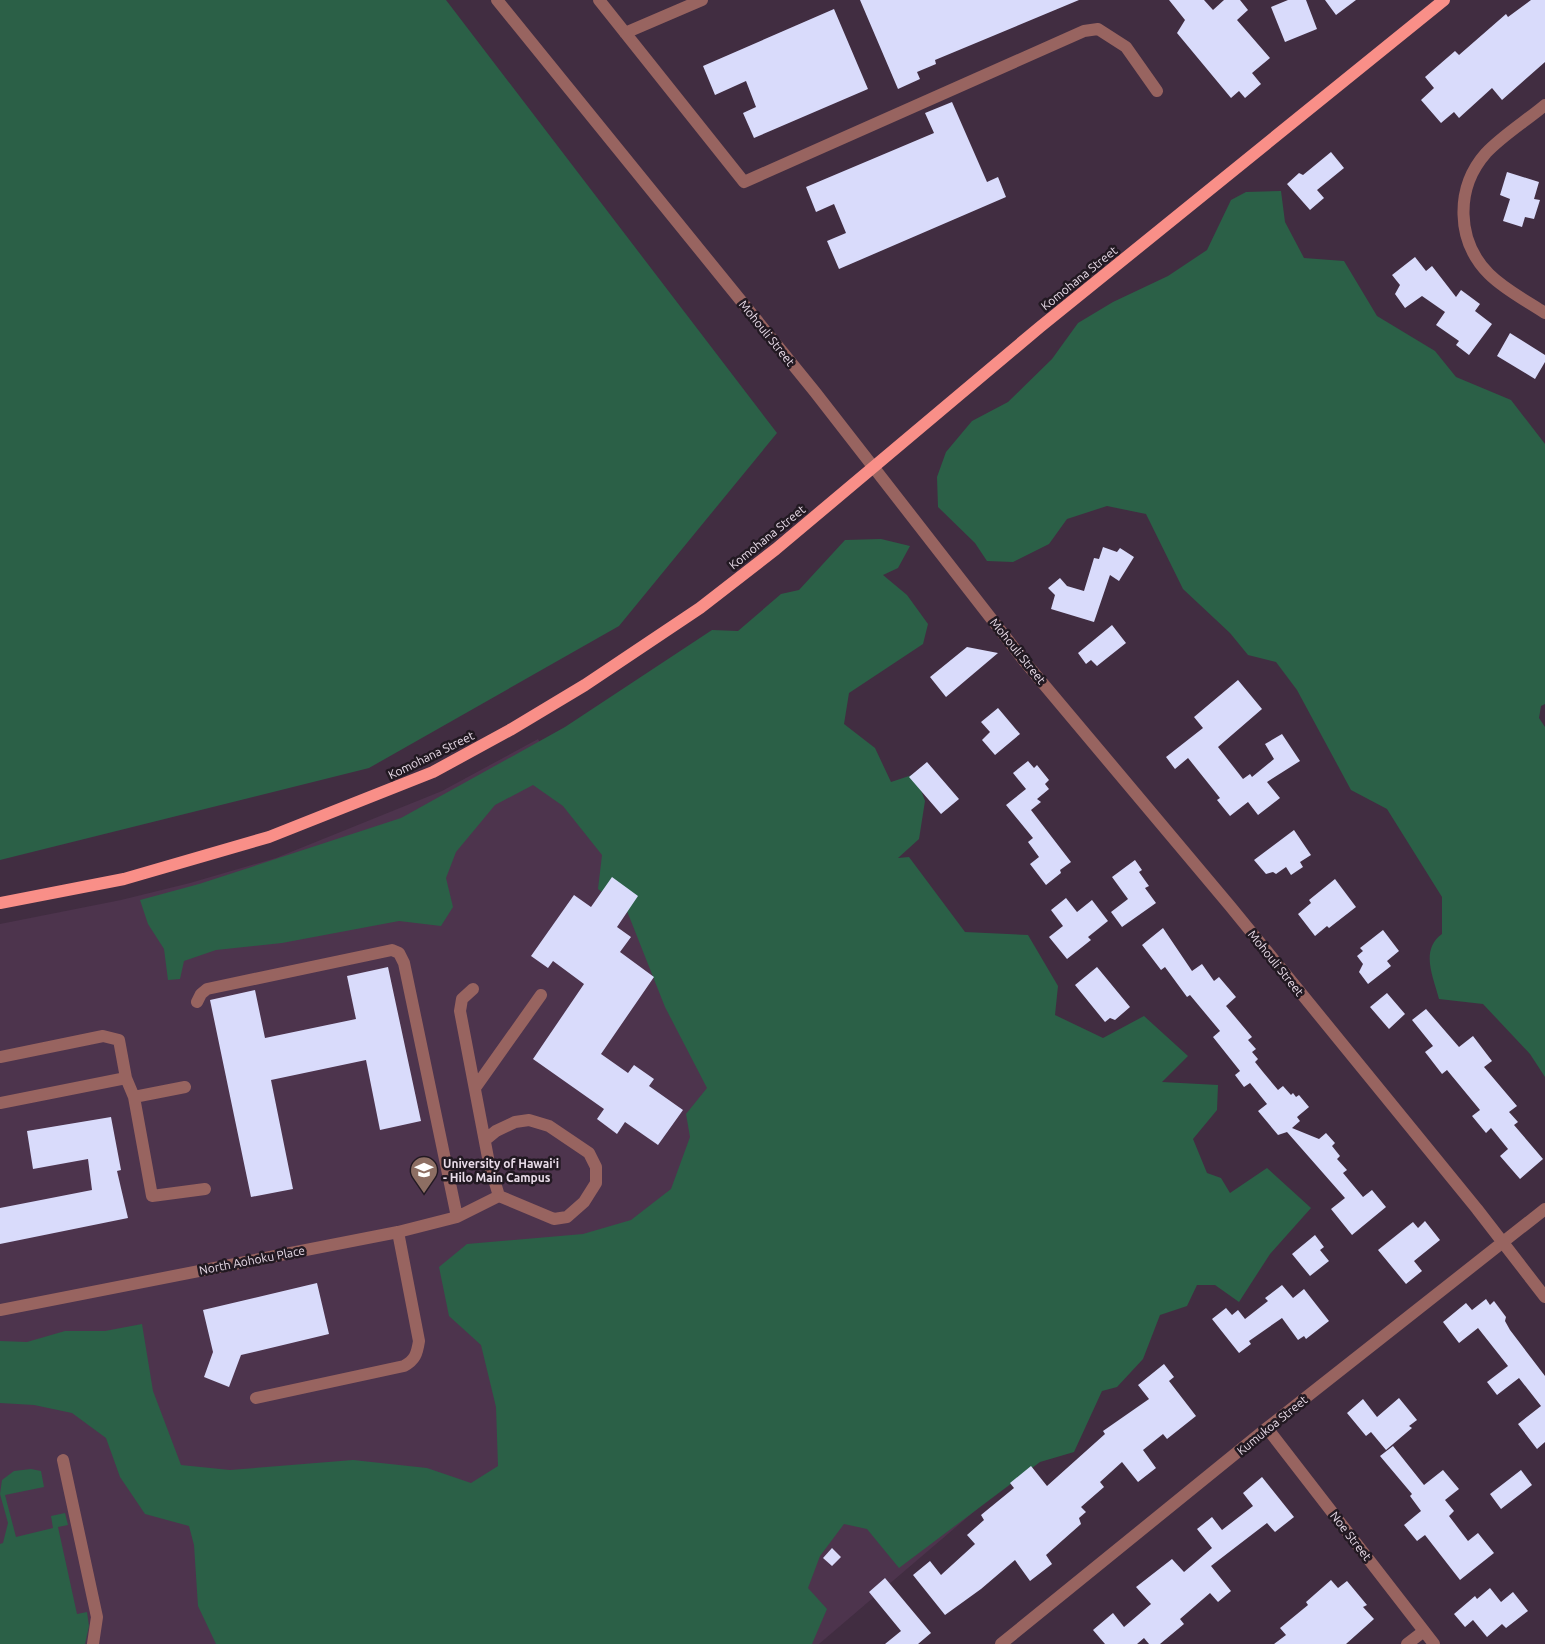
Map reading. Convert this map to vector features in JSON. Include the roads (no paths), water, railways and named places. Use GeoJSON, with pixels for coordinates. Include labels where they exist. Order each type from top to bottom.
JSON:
{"type":"FeatureCollection","features":[{"type":"Feature","properties":{"kind":"main road","name":"Komohana Street"},"geometry":{"type":"LineString","coordinates":[[0,903],[124,879],[269,837],[433,772],[510,730],[585,685],[700,608],[776,549],[1040,327],[1444,0]]}},
{"type":"Feature","properties":{"kind":"street","name":"Mohouli Street"},"geometry":{"type":"LineString","coordinates":[[497,0],[874,467],[1025,662],[1230,906],[1545,1297]]}},
{"type":"Feature","properties":{"kind":"street"},"geometry":{"type":"LineString","coordinates":[[599,0],[744,182],[1084,32],[1098,28],[1126,48],[1157,91]]}},
{"type":"Feature","properties":{"kind":"street"},"geometry":{"type":"LineString","coordinates":[[625,33],[702,0]]}},
{"type":"Feature","properties":{"kind":"street"},"geometry":{"type":"LineString","coordinates":[[1545,105],[1482,159],[1467,185],[1463,214],[1469,243],[1484,268],[1498,282],[1545,313]]}},
{"type":"Feature","properties":{"kind":"street"},"geometry":{"type":"LineString","coordinates":[[198,1002],[201,994],[207,989],[392,950],[399,953],[404,963],[457,1217]]}},
{"type":"Feature","properties":{"kind":"street"},"geometry":{"type":"LineString","coordinates":[[473,989],[462,998],[460,1011],[485,1140],[499,1196],[554,1219],[567,1217],[584,1202],[596,1183],[596,1167],[589,1153],[549,1126],[529,1120],[515,1122],[496,1131],[485,1140]]}},
{"type":"Feature","properties":{"kind":"street"},"geometry":{"type":"LineString","coordinates":[[475,1088],[541,995]]}},
{"type":"Feature","properties":{"kind":"street"},"geometry":{"type":"LineString","coordinates":[[0,1056],[103,1036],[119,1040],[126,1078],[134,1097],[152,1196],[205,1189]]}},
{"type":"Feature","properties":{"kind":"street"},"geometry":{"type":"LineString","coordinates":[[0,1103],[126,1078]]}},
{"type":"Feature","properties":{"kind":"street"},"geometry":{"type":"LineString","coordinates":[[134,1097],[185,1087]]}},
{"type":"Feature","properties":{"kind":"street","name":"North Aohoku Place"},"geometry":{"type":"LineString","coordinates":[[0,1310],[398,1232],[457,1217],[499,1196]]}},
{"type":"Feature","properties":{"kind":"street","name":"Kumukoa Street"},"geometry":{"type":"LineString","coordinates":[[1001,1644],[1267,1428],[1545,1209]]}},
{"type":"Feature","properties":{"kind":"street"},"geometry":{"type":"LineString","coordinates":[[256,1398],[404,1366],[412,1361],[417,1353],[419,1341],[398,1232]]}},
{"type":"Feature","properties":{"kind":"street","name":"Noe Street"},"geometry":{"type":"LineString","coordinates":[[1267,1428],[1434,1644]]}},
{"type":"Feature","properties":{"kind":"street"},"geometry":{"type":"LineString","coordinates":[[63,1460],[96,1617],[93,1644]]}},
{"type":"Feature","properties":{"kind":"street"},"geometry":{"type":"LineString","coordinates":[[1407,1644],[1424,1630]]}},
{"type":"Feature","properties":{"kind":"place","name":"University of Hawaiʻi - Hilo Main Campus"},"geometry":{"type":"Point","coordinates":[424,1194]}}]}
